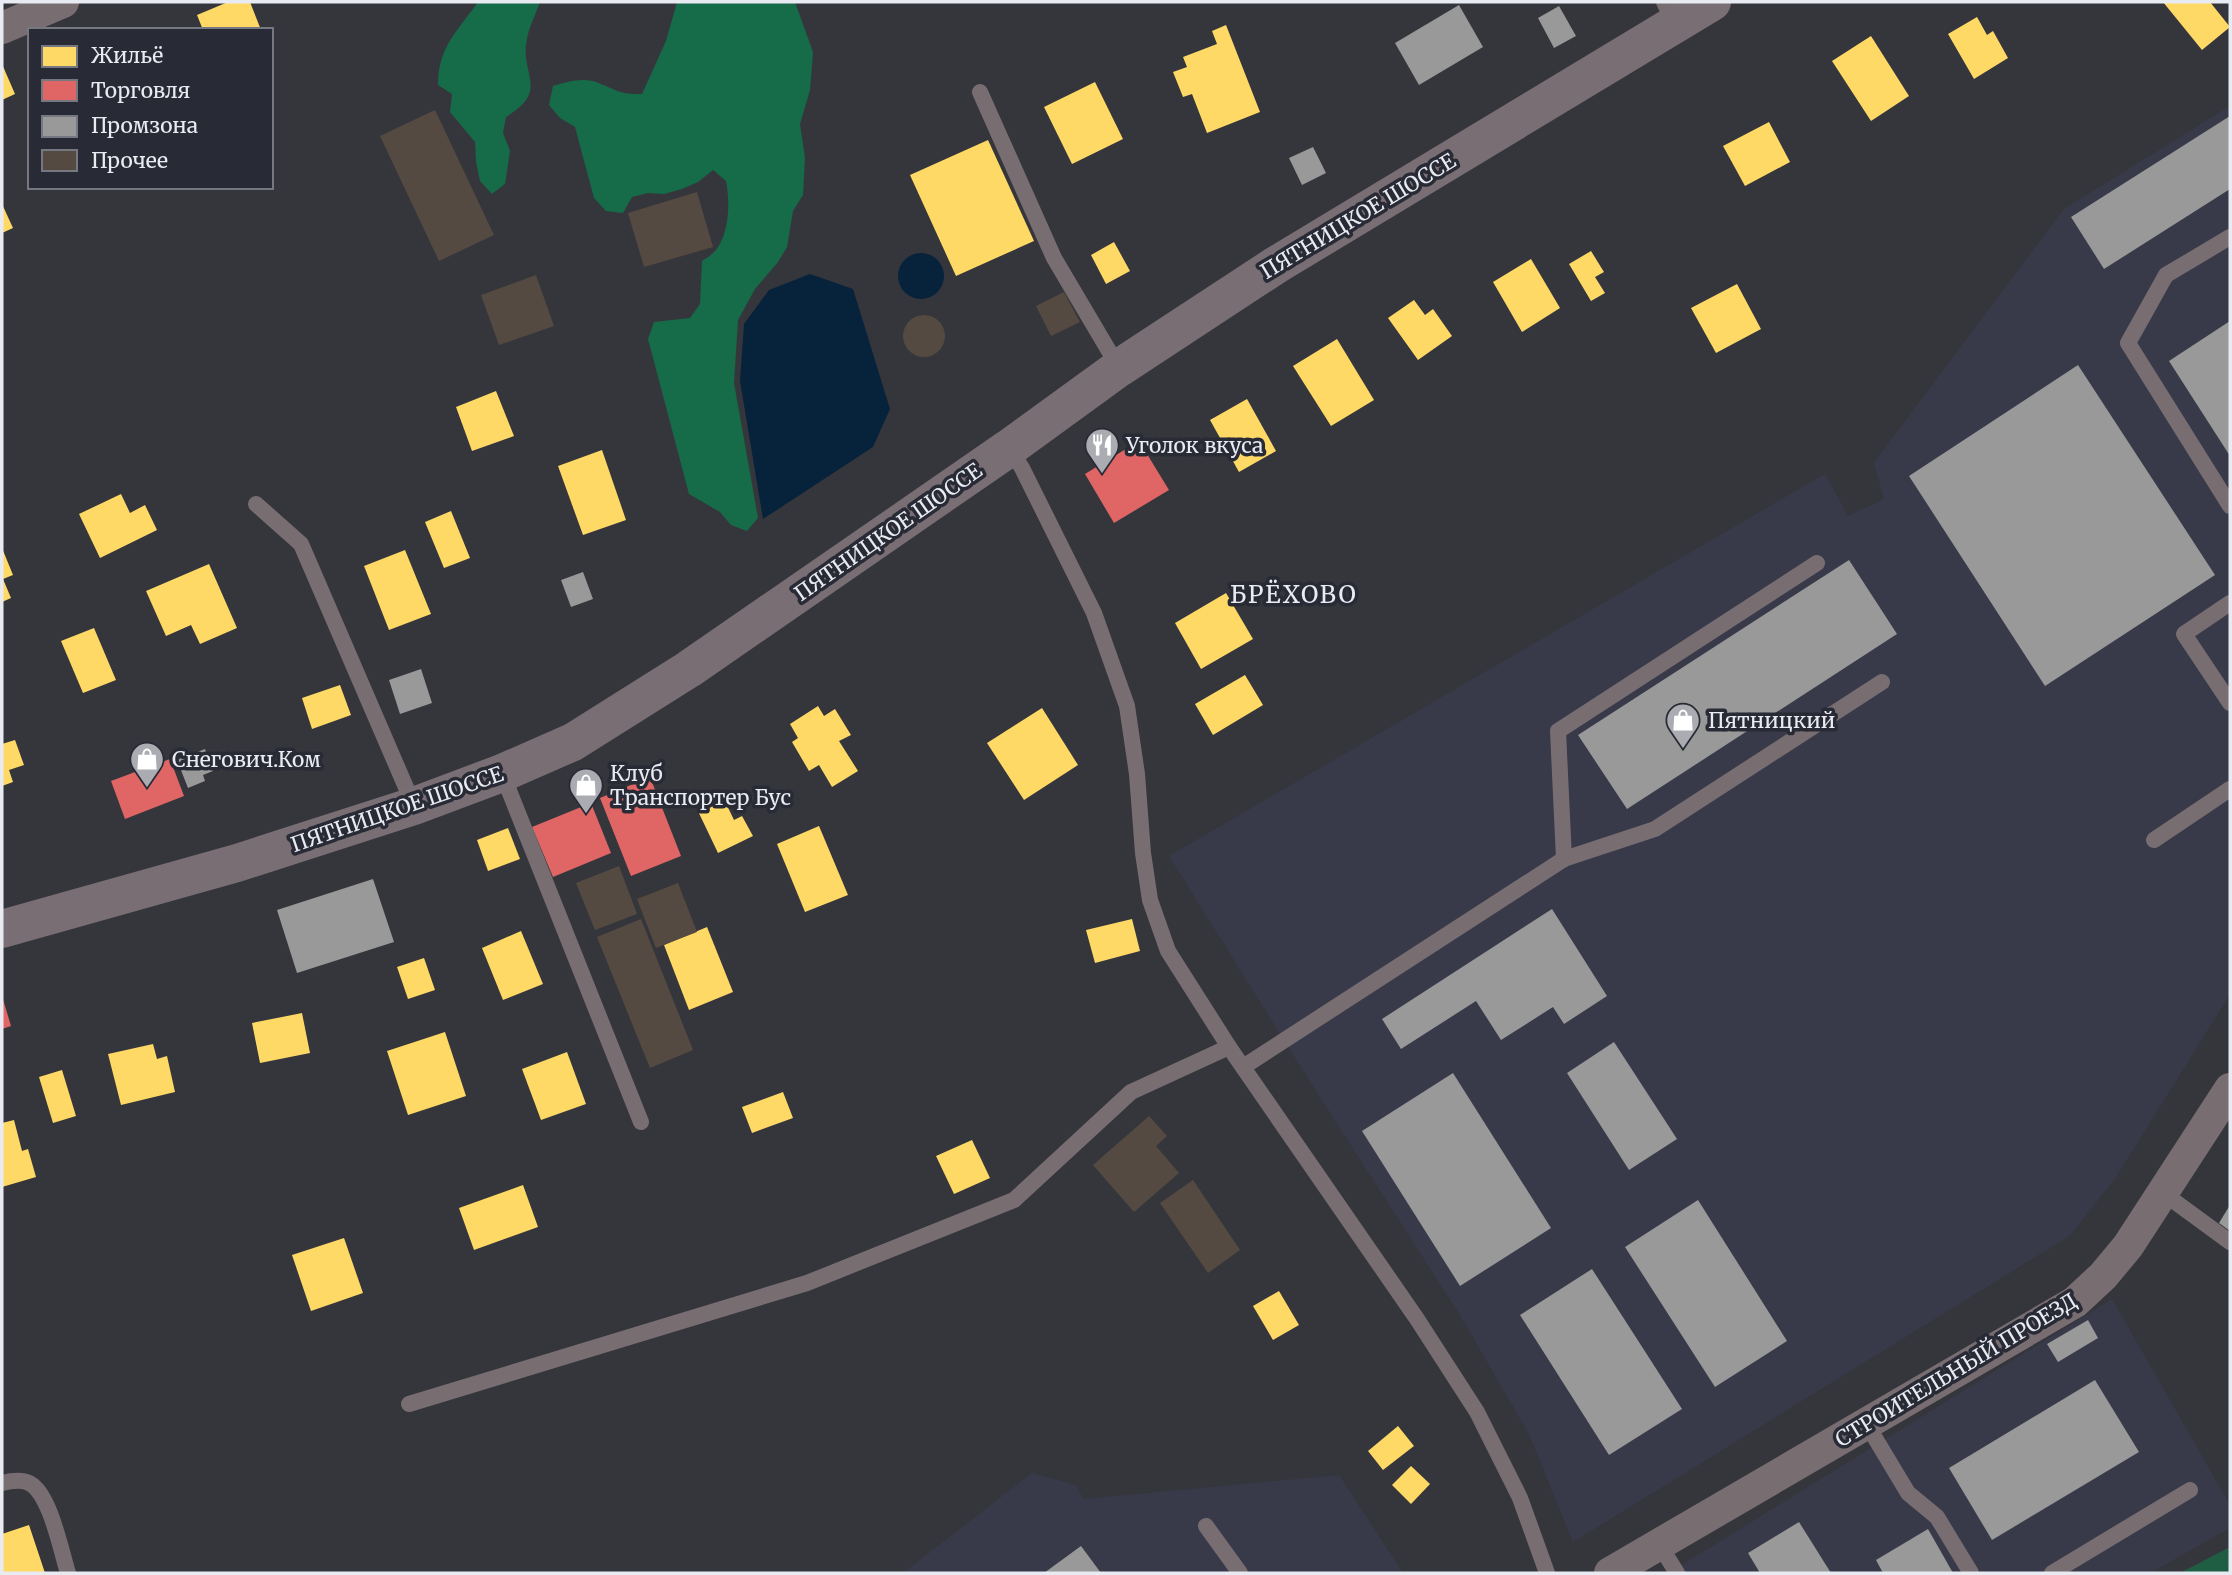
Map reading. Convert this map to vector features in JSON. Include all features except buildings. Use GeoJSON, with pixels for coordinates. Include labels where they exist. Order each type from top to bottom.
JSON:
{"type":"FeatureCollection","features":[{"type":"Feature","properties":{"kind":"main road","name":"ПЯТНИЦКОЕ ШОССЕ"},"geometry":{"type":"LineString","coordinates":[[2,929],[237,863],[414,806],[502,773],[573,742],[689,669],[1009,448],[1119,368],[1276,265],[1669,13],[1712,2]]}},
{"type":"Feature","properties":{"kind":"street"},"geometry":{"type":"LineString","coordinates":[[2,27],[64,2]]}},
{"type":"Feature","properties":{"kind":"street","name":"СТРОИТЕЛЬНЫЙ ПРОЕЗД"},"geometry":{"type":"LineString","coordinates":[[1610,1573],[2075,1302],[2103,1276],[2128,1246],[2230,1089]]}},
{"type":"Feature","properties":{"kind":"lane"},"geometry":{"type":"LineString","coordinates":[[980,92],[1054,258],[1119,368]]}},
{"type":"Feature","properties":{"kind":"lane"},"geometry":{"type":"LineString","coordinates":[[2230,237],[2166,275],[2128,343],[2230,506]]}},
{"type":"Feature","properties":{"kind":"lane"},"geometry":{"type":"LineString","coordinates":[[1009,448],[1022,468],[1094,613],[1127,706],[1150,900],[1168,951],[1229,1047],[1417,1319],[1477,1412],[1520,1498],[1547,1573]]}},
{"type":"Feature","properties":{"kind":"lane"},"geometry":{"type":"LineString","coordinates":[[256,504],[301,544],[414,806]]}},
{"type":"Feature","properties":{"kind":"lane"},"geometry":{"type":"LineString","coordinates":[[1564,859],[1558,731],[1817,563]]}},
{"type":"Feature","properties":{"kind":"lane"},"geometry":{"type":"LineString","coordinates":[[2230,603],[2184,634],[2230,703]]}},
{"type":"Feature","properties":{"kind":"lane"},"geometry":{"type":"LineString","coordinates":[[1243,1067],[1564,859],[1655,829],[1882,682]]}},
{"type":"Feature","properties":{"kind":"lane"},"geometry":{"type":"LineString","coordinates":[[502,773],[641,1122]]}},
{"type":"Feature","properties":{"kind":"lane"},"geometry":{"type":"LineString","coordinates":[[2154,840],[2230,789]]}},
{"type":"Feature","properties":{"kind":"lane"},"geometry":{"type":"LineString","coordinates":[[409,1404],[807,1283],[1014,1200],[1131,1092],[1229,1047]]}},
{"type":"Feature","properties":{"kind":"lane"},"geometry":{"type":"LineString","coordinates":[[2163,1193],[2230,1242]]}},
{"type":"Feature","properties":{"kind":"lane"},"geometry":{"type":"LineString","coordinates":[[1866,1423],[1908,1493],[1937,1517],[1971,1573]]}},
{"type":"Feature","properties":{"kind":"lane"},"geometry":{"type":"LineString","coordinates":[[2,1483],[11,1480],[29,1483],[43,1497],[68,1573]]}},
{"type":"Feature","properties":{"kind":"lane"},"geometry":{"type":"LineString","coordinates":[[2052,1573],[2190,1490]]}},
{"type":"Feature","properties":{"kind":"lane"},"geometry":{"type":"LineString","coordinates":[[1206,1526],[1240,1573]]}},
{"type":"Feature","properties":{"kind":"lane"},"geometry":{"type":"LineString","coordinates":[[1659,1544],[1677,1573]]}},
{"type":"Feature","properties":{"kind":"shaded area"},"geometry":{"type":"Polygon","coordinates":[[[2230,106],[2230,994],[2116,1177],[2071,1235],[1573,1542],[1529,1434],[1460,1315],[1169,856],[1825,474],[1848,516],[1884,499],[1874,463],[2064,209],[2230,106]]]}},
{"type":"Feature","properties":{"kind":"shaded area"},"geometry":{"type":"Polygon","coordinates":[[[2112,1299],[2230,1505],[2230,1528],[2150,1573],[1669,1573],[2112,1299]]]}},
{"type":"Feature","properties":{"kind":"shaded area"},"geometry":{"type":"Polygon","coordinates":[[[1032,1473],[1075,1485],[1084,1499],[1339,1475],[1403,1573],[903,1573],[1032,1473]]]}},
{"type":"Feature","properties":{"kind":"green space"},"geometry":{"type":"Polygon","coordinates":[[[478,2],[540,2],[527,39],[530,90],[519,107],[506,117],[503,133],[510,151],[505,184],[492,194],[480,181],[475,142],[450,112],[452,94],[438,85],[445,50],[478,2]]]}},
{"type":"Feature","properties":{"kind":"green space"},"geometry":{"type":"Polygon","coordinates":[[[677,2],[795,2],[813,52],[810,90],[800,124],[805,158],[803,195],[793,211],[787,247],[755,289],[738,320],[734,383],[758,518],[747,531],[731,525],[720,512],[689,494],[648,339],[654,322],[690,318],[700,304],[702,261],[720,244],[726,227],[726,181],[713,170],[698,182],[682,189],[632,197],[623,213],[606,211],[594,198],[575,127],[560,118],[549,105],[553,86],[578,80],[593,81],[621,92],[642,94],[666,41],[677,2]]]}},
{"type":"Feature","properties":{"kind":"green space"},"geometry":{"type":"Polygon","coordinates":[[[2230,1547],[2230,1573],[2180,1573],[2230,1547]]]}},
{"type":"Feature","properties":{"kind":"water"},"geometry":{"type":"Polygon","coordinates":[[[921,253],[937,260],[944,276],[937,292],[921,299],[905,292],[898,276],[905,260],[921,253]]]}},
{"type":"Feature","properties":{"kind":"water"},"geometry":{"type":"Polygon","coordinates":[[[810,274],[853,289],[890,409],[873,447],[763,519],[740,381],[744,324],[769,290],[810,274]]]}},
{"type":"Feature","properties":{"kind":"place","name":"Уголок вкуса"},"geometry":{"type":"Point","coordinates":[1102,475]}},
{"type":"Feature","properties":{"kind":"place","name":"Пятницкий"},"geometry":{"type":"Point","coordinates":[1683,750]}},
{"type":"Feature","properties":{"kind":"place","name":"Снегович.Ком"},"geometry":{"type":"Point","coordinates":[147,789]}},
{"type":"Feature","properties":{"kind":"place","name":"Клуб Транспортер Бус"},"geometry":{"type":"Point","coordinates":[586,815]}},
{"type":"Feature","properties":{"kind":"district","name":"БРЁХОВО"},"geometry":{"type":"Point","coordinates":[1294,594]}}]}
